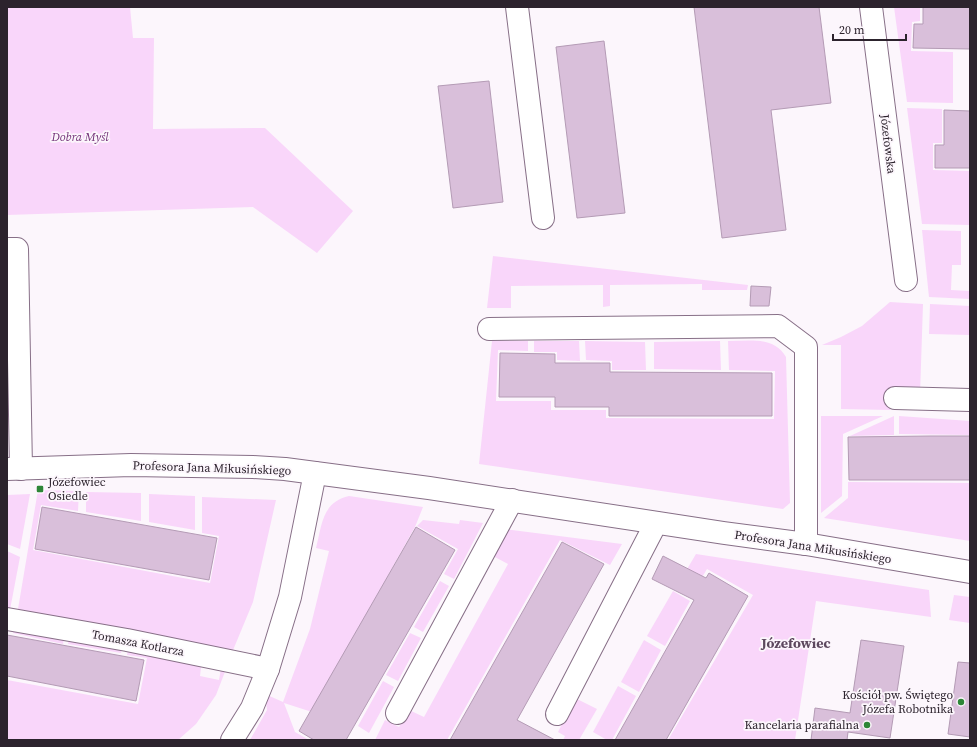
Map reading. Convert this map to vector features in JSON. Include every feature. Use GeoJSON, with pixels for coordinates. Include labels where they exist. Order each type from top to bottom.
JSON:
{"type":"FeatureCollection","features":[{"type":"Feature","properties":{"kind":"street"},"geometry":{"type":"LineString","coordinates":[[517,7],[543,218]]}},
{"type":"Feature","properties":{"kind":"street","name":"Józefowska"},"geometry":{"type":"LineString","coordinates":[[871,7],[906,280]]}},
{"type":"Feature","properties":{"kind":"street"},"geometry":{"type":"LineString","coordinates":[[7,249],[17,249],[13,320],[14,469]]}},
{"type":"Feature","properties":{"kind":"street"},"geometry":{"type":"LineString","coordinates":[[490,329],[778,326],[806,347],[806,544]]}},
{"type":"Feature","properties":{"kind":"street"},"geometry":{"type":"LineString","coordinates":[[895,398],[970,400]]}},
{"type":"Feature","properties":{"kind":"street","name":"Profesora Jana Mikusińskiego"},"geometry":{"type":"LineString","coordinates":[[14,469],[117,466],[253,467],[286,469],[429,488],[656,523],[806,544],[970,572]]}},
{"type":"Feature","properties":{"kind":"street"},"geometry":{"type":"LineString","coordinates":[[232,740],[252,708],[268,669],[290,597],[315,473]]}},
{"type":"Feature","properties":{"kind":"street"},"geometry":{"type":"LineString","coordinates":[[396,713],[512,500]]}},
{"type":"Feature","properties":{"kind":"street"},"geometry":{"type":"LineString","coordinates":[[557,714],[656,523]]}},
{"type":"Feature","properties":{"kind":"street","name":"Tomasza Kotlarza"},"geometry":{"type":"LineString","coordinates":[[7,619],[127,640],[268,669]]}},
{"type":"Feature","properties":{"kind":"green space","name":"Dobra Myśl"},"geometry":{"type":"Polygon","coordinates":[[[7,7],[130,7],[133,38],[154,38],[153,129],[265,128],[353,211],[317,253],[253,207],[7,215],[7,7]]]}},
{"type":"Feature","properties":{"kind":"green space"},"geometry":{"type":"Polygon","coordinates":[[[894,7],[920,7],[920,21],[912,22],[911,51],[953,52],[953,103],[907,102],[894,7]]]}},
{"type":"Feature","properties":{"kind":"green space"},"geometry":{"type":"Polygon","coordinates":[[[907,108],[942,109],[942,143],[933,143],[933,170],[970,171],[970,225],[922,224],[907,108]]]}},
{"type":"Feature","properties":{"kind":"green space"},"geometry":{"type":"Polygon","coordinates":[[[922,230],[961,231],[961,265],[952,265],[951,290],[970,291],[970,299],[929,297],[922,230]]]}},
{"type":"Feature","properties":{"kind":"green space"},"geometry":{"type":"Polygon","coordinates":[[[493,256],[748,285],[747,290],[702,290],[702,284],[610,285],[610,306],[603,307],[603,285],[511,286],[511,308],[487,308],[493,256]]]}},
{"type":"Feature","properties":{"kind":"green space"},"geometry":{"type":"Polygon","coordinates":[[[890,302],[923,304],[920,395],[891,395],[890,410],[841,409],[841,345],[822,345],[862,326],[890,302]]]}},
{"type":"Feature","properties":{"kind":"green space"},"geometry":{"type":"Polygon","coordinates":[[[930,304],[970,306],[970,335],[929,334],[930,304]]]}},
{"type":"Feature","properties":{"kind":"green space"},"geometry":{"type":"Polygon","coordinates":[[[492,341],[528,341],[528,351],[498,350],[496,401],[551,401],[551,410],[606,410],[606,418],[774,419],[775,371],[729,370],[728,341],[761,341],[775,346],[781,350],[786,357],[790,503],[783,509],[479,464],[492,341]]]}},
{"type":"Feature","properties":{"kind":"green space"},"geometry":{"type":"Polygon","coordinates":[[[534,341],[579,341],[580,361],[557,360],[557,352],[534,352],[534,341]]]}},
{"type":"Feature","properties":{"kind":"green space"},"geometry":{"type":"Polygon","coordinates":[[[585,341],[645,342],[646,370],[612,370],[612,361],[586,360],[585,341]]]}},
{"type":"Feature","properties":{"kind":"green space"},"geometry":{"type":"Polygon","coordinates":[[[720,341],[721,370],[654,369],[654,342],[720,341]]]}},
{"type":"Feature","properties":{"kind":"green space"},"geometry":{"type":"Polygon","coordinates":[[[821,416],[883,416],[843,434],[842,496],[821,513],[821,416]]]}},
{"type":"Feature","properties":{"kind":"green space"},"geometry":{"type":"Polygon","coordinates":[[[894,416],[894,435],[850,436],[894,416]]]}},
{"type":"Feature","properties":{"kind":"green space"},"geometry":{"type":"Polygon","coordinates":[[[899,416],[970,421],[970,435],[899,434],[899,416]]]}},
{"type":"Feature","properties":{"kind":"green space"},"geometry":{"type":"Polygon","coordinates":[[[848,482],[970,483],[970,541],[824,518],[848,498],[848,482]]]}},
{"type":"Feature","properties":{"kind":"green space"},"geometry":{"type":"Polygon","coordinates":[[[38,490],[79,491],[78,511],[41,505],[33,550],[210,583],[219,536],[202,533],[202,497],[276,500],[253,602],[231,655],[17,615],[38,490]]]}},
{"type":"Feature","properties":{"kind":"green space"},"geometry":{"type":"Polygon","coordinates":[[[86,492],[141,493],[141,521],[86,512],[86,492]]]}},
{"type":"Feature","properties":{"kind":"green space"},"geometry":{"type":"Polygon","coordinates":[[[30,494],[20,549],[7,544],[7,495],[30,494]]]}},
{"type":"Feature","properties":{"kind":"green space"},"geometry":{"type":"Polygon","coordinates":[[[149,494],[195,496],[195,530],[149,522],[149,494]]]}},
{"type":"Feature","properties":{"kind":"green space"},"geometry":{"type":"Polygon","coordinates":[[[349,496],[423,507],[415,527],[312,712],[284,703],[295,732],[309,740],[250,740],[267,710],[265,694],[283,702],[310,629],[329,551],[316,548],[322,523],[328,509],[333,503],[349,496]]]}},
{"type":"Feature","properties":{"kind":"green space"},"geometry":{"type":"Polygon","coordinates":[[[423,520],[459,524],[460,520],[483,523],[454,579],[444,574],[458,549],[417,526],[423,520]]]}},
{"type":"Feature","properties":{"kind":"green space"},"geometry":{"type":"Polygon","coordinates":[[[505,529],[622,544],[610,565],[560,540],[447,740],[375,740],[385,720],[399,727],[409,710],[424,717],[508,564],[493,556],[505,529]]]}},
{"type":"Feature","properties":{"kind":"green space"},"geometry":{"type":"Polygon","coordinates":[[[7,551],[20,557],[9,615],[7,615],[7,551]]]}},
{"type":"Feature","properties":{"kind":"green space"},"geometry":{"type":"Polygon","coordinates":[[[696,554],[929,590],[931,617],[816,601],[795,740],[668,740],[753,595],[707,569],[692,594],[677,586],[696,554]]]}},
{"type":"Feature","properties":{"kind":"green space"},"geometry":{"type":"Polygon","coordinates":[[[440,581],[449,586],[423,632],[414,627],[440,581]]]}},
{"type":"Feature","properties":{"kind":"green space"},"geometry":{"type":"Polygon","coordinates":[[[673,591],[690,601],[665,646],[647,636],[673,591]]]}},
{"type":"Feature","properties":{"kind":"green space"},"geometry":{"type":"Polygon","coordinates":[[[954,595],[970,597],[970,623],[949,620],[954,595]]]}},
{"type":"Feature","properties":{"kind":"green space"},"geometry":{"type":"Polygon","coordinates":[[[14,624],[65,633],[63,644],[13,633],[14,624]]]}},
{"type":"Feature","properties":{"kind":"green space"},"geometry":{"type":"Polygon","coordinates":[[[410,633],[421,638],[398,681],[386,675],[410,633]]]}},
{"type":"Feature","properties":{"kind":"green space"},"geometry":{"type":"Polygon","coordinates":[[[70,634],[123,644],[121,653],[68,644],[70,634]]]}},
{"type":"Feature","properties":{"kind":"green space"},"geometry":{"type":"Polygon","coordinates":[[[644,640],[661,650],[639,692],[621,682],[644,640]]]}},
{"type":"Feature","properties":{"kind":"green space"},"geometry":{"type":"Polygon","coordinates":[[[129,644],[202,659],[200,676],[219,680],[222,663],[228,664],[216,695],[196,724],[178,740],[7,740],[7,680],[138,704],[147,658],[127,655],[129,644]]]}},
{"type":"Feature","properties":{"kind":"green space"},"geometry":{"type":"Polygon","coordinates":[[[383,681],[394,687],[369,733],[358,726],[383,681]]]}},
{"type":"Feature","properties":{"kind":"green space"},"geometry":{"type":"Polygon","coordinates":[[[618,686],[636,696],[612,740],[607,740],[593,732],[618,686]]]}},
{"type":"Feature","properties":{"kind":"green space"},"geometry":{"type":"Polygon","coordinates":[[[575,698],[597,709],[579,740],[563,740],[565,736],[558,732],[575,698]]]}},
{"type":"Feature","properties":{"kind":"building"},"geometry":{"type":"Polygon","coordinates":[[[694,7],[819,7],[831,103],[771,110],[786,230],[722,238],[694,7]]]}},
{"type":"Feature","properties":{"kind":"building"},"geometry":{"type":"Polygon","coordinates":[[[923,7],[970,7],[970,49],[913,48],[914,24],[923,24],[923,7]]]}},
{"type":"Feature","properties":{"kind":"building"},"geometry":{"type":"Polygon","coordinates":[[[604,41],[625,213],[577,218],[556,47],[604,41]]]}},
{"type":"Feature","properties":{"kind":"building"},"geometry":{"type":"Polygon","coordinates":[[[489,81],[503,202],[453,208],[438,86],[489,81]]]}},
{"type":"Feature","properties":{"kind":"building"},"geometry":{"type":"Polygon","coordinates":[[[944,110],[970,111],[970,168],[935,168],[935,145],[944,145],[944,110]]]}},
{"type":"Feature","properties":{"kind":"building"},"geometry":{"type":"Polygon","coordinates":[[[751,286],[771,287],[769,306],[750,306],[751,286]]]}},
{"type":"Feature","properties":{"kind":"building"},"geometry":{"type":"Polygon","coordinates":[[[500,353],[555,354],[555,363],[610,363],[610,372],[772,373],[772,416],[609,416],[609,407],[555,407],[555,397],[499,397],[500,353]]]}},
{"type":"Feature","properties":{"kind":"building"},"geometry":{"type":"Polygon","coordinates":[[[970,436],[970,480],[849,480],[848,437],[970,436]]]}},
{"type":"Feature","properties":{"kind":"building"},"geometry":{"type":"Polygon","coordinates":[[[42,507],[217,538],[209,580],[35,549],[42,507]]]}},
{"type":"Feature","properties":{"kind":"building"},"geometry":{"type":"Polygon","coordinates":[[[416,527],[455,550],[346,740],[314,740],[299,731],[416,527]]]}},
{"type":"Feature","properties":{"kind":"building"},"geometry":{"type":"Polygon","coordinates":[[[562,542],[604,564],[517,720],[555,740],[450,740],[562,542]]]}},
{"type":"Feature","properties":{"kind":"building"},"geometry":{"type":"Polygon","coordinates":[[[663,556],[706,578],[709,573],[748,596],[666,740],[615,740],[694,600],[652,579],[663,556]]]}},
{"type":"Feature","properties":{"kind":"building"},"geometry":{"type":"Polygon","coordinates":[[[7,635],[144,660],[136,701],[7,676],[7,635]]]}},
{"type":"Feature","properties":{"kind":"building"},"geometry":{"type":"Polygon","coordinates":[[[861,640],[904,646],[890,738],[848,732],[847,740],[811,740],[815,708],[850,713],[861,640]]]}},
{"type":"Feature","properties":{"kind":"building","name":"Kościół pw. Świętego Józefa Robotnika"},"geometry":{"type":"Polygon","coordinates":[[[958,662],[970,663],[970,737],[948,734],[958,662]]]}},
{"type":"Feature","properties":{"kind":"place","name":"Józefowiec Osiedle"},"geometry":{"type":"Point","coordinates":[40,489]}},
{"type":"Feature","properties":{"kind":"place","name":"Kościół pw. Świętego Józefa Robotnika"},"geometry":{"type":"Point","coordinates":[961,702]}},
{"type":"Feature","properties":{"kind":"place","name":"Kancelaria parafialna"},"geometry":{"type":"Point","coordinates":[867,725]}},
{"type":"Feature","properties":{"kind":"district","name":"Józefowiec"},"geometry":{"type":"Point","coordinates":[796,643]}}]}
